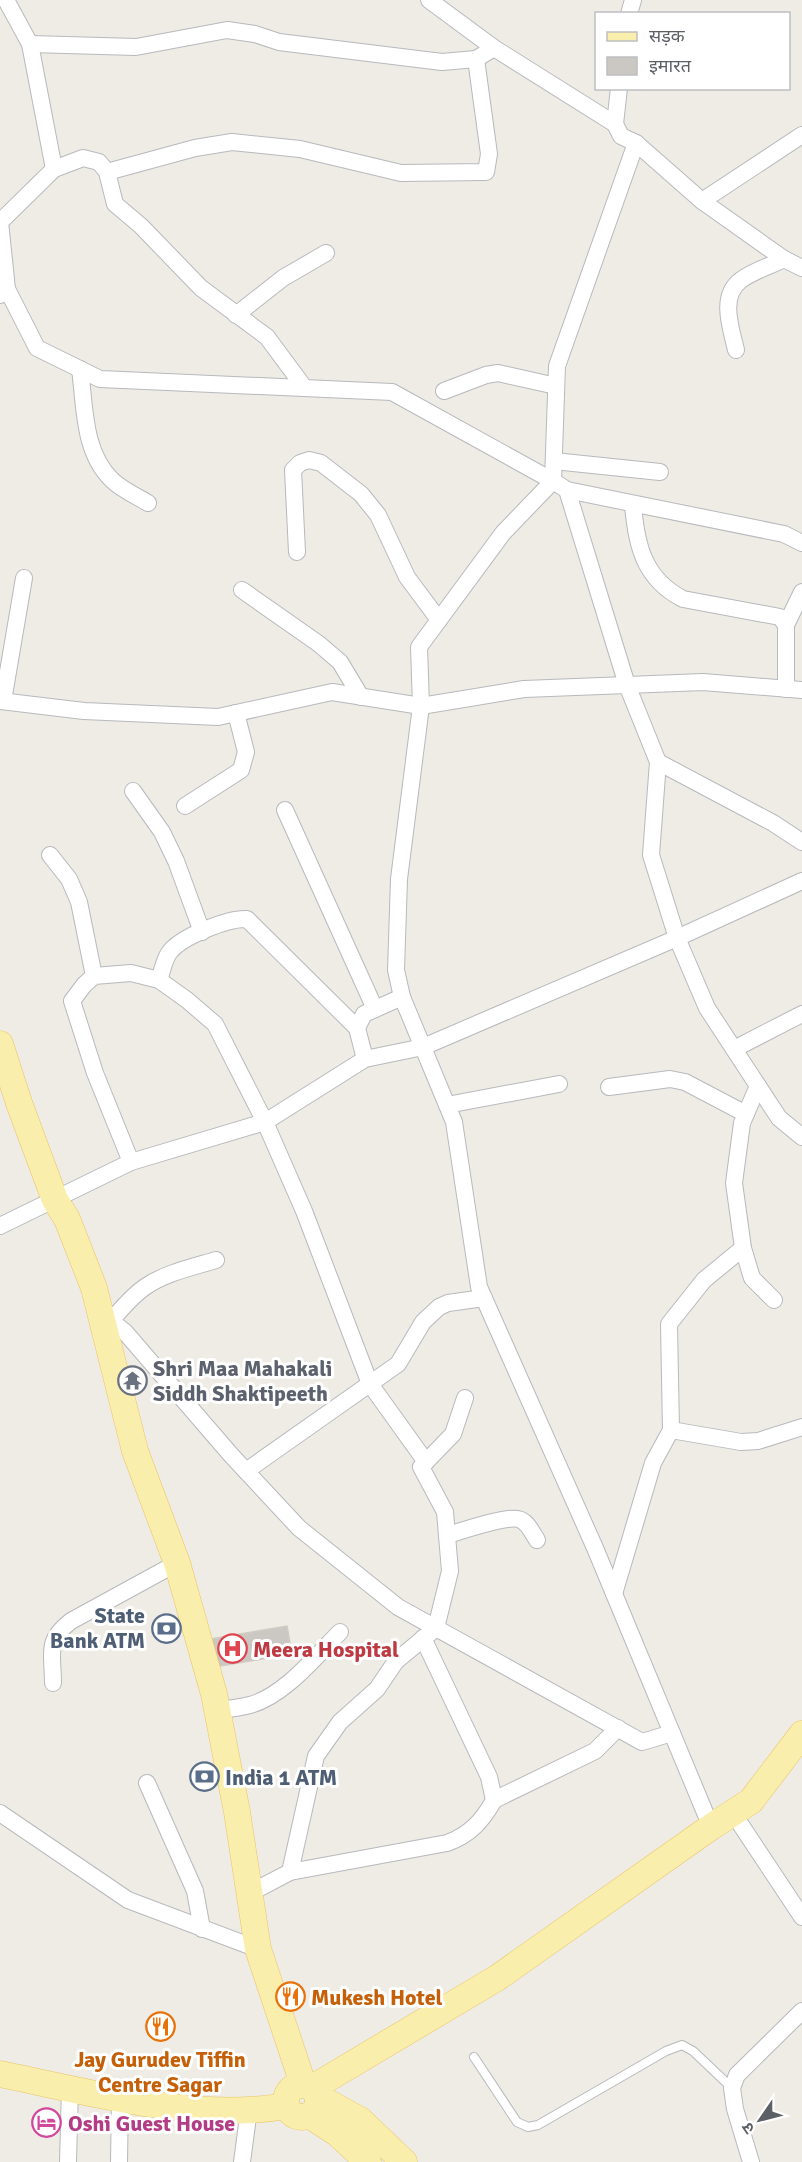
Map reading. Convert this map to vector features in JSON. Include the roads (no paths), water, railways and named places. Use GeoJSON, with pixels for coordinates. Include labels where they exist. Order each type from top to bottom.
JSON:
{"type":"FeatureCollection","features":[{"type":"Feature","properties":{"kind":"main road"},"geometry":{"type":"LineString","coordinates":[[0,1044],[55,1200],[67,1220],[106,1316],[135,1451],[177,1563],[217,1710],[237,1812],[258,1949],[305,2098],[368,2162]]}},
{"type":"Feature","properties":{"kind":"main road"},"geometry":{"type":"LineString","coordinates":[[0,2074],[120,2098],[210,2110],[266,2109],[305,2098],[497,1978],[751,1801],[802,1734]]}},
{"type":"Feature","properties":{"kind":"main road"},"geometry":{"type":"LineString","coordinates":[[305,2098],[360,2120],[404,2162]]}},
{"type":"Feature","properties":{"kind":"street"},"geometry":{"type":"LineString","coordinates":[[6,0],[30,44],[54,169]]}},
{"type":"Feature","properties":{"kind":"street"},"geometry":{"type":"LineString","coordinates":[[429,0],[494,48],[615,124],[621,136],[636,143],[702,201],[784,259],[802,268]]}},
{"type":"Feature","properties":{"kind":"street"},"geometry":{"type":"LineString","coordinates":[[30,44],[136,47],[226,30],[255,34],[279,42],[442,62],[476,59],[494,48]]}},
{"type":"Feature","properties":{"kind":"street"},"geometry":{"type":"LineString","coordinates":[[107,172],[195,148],[232,142],[300,149],[401,173],[486,172],[489,154],[476,59]]}},
{"type":"Feature","properties":{"kind":"street"},"geometry":{"type":"LineString","coordinates":[[615,124],[619,90]]}},
{"type":"Feature","properties":{"kind":"street"},"geometry":{"type":"LineString","coordinates":[[702,201],[802,135]]}},
{"type":"Feature","properties":{"kind":"street"},"geometry":{"type":"LineString","coordinates":[[636,143],[556,366],[554,461],[560,486],[627,685],[658,762],[651,855],[677,938],[707,1008],[779,1118],[802,1137]]}},
{"type":"Feature","properties":{"kind":"street"},"geometry":{"type":"LineString","coordinates":[[304,387],[267,337],[201,288],[141,226],[115,204],[107,172],[99,162],[83,158],[54,169],[0,222],[4,292],[37,348],[100,379],[392,392],[560,486],[633,504],[784,534],[802,543]]}},
{"type":"Feature","properties":{"kind":"street"},"geometry":{"type":"LineString","coordinates":[[236,315],[283,278],[326,253]]}},
{"type":"Feature","properties":{"kind":"street"},"geometry":{"type":"LineString","coordinates":[[736,350],[728,311],[729,297],[740,281],[784,259]]}},
{"type":"Feature","properties":{"kind":"street"},"geometry":{"type":"LineString","coordinates":[[80,369],[88,439],[97,461],[112,481],[148,502]]}},
{"type":"Feature","properties":{"kind":"street"},"geometry":{"type":"LineString","coordinates":[[444,391],[486,375],[498,373],[556,386]]}},
{"type":"Feature","properties":{"kind":"street"},"geometry":{"type":"LineString","coordinates":[[297,552],[293,470],[300,463],[309,460],[321,463],[361,494],[378,515],[406,577],[439,620]]}},
{"type":"Feature","properties":{"kind":"street"},"geometry":{"type":"LineString","coordinates":[[554,461],[660,472]]}},
{"type":"Feature","properties":{"kind":"street"},"geometry":{"type":"LineString","coordinates":[[560,486],[503,533],[419,646],[421,706],[399,879],[396,970],[402,997],[454,1122],[479,1287],[614,1594],[711,1827]]}},
{"type":"Feature","properties":{"kind":"street"},"geometry":{"type":"LineString","coordinates":[[24,578],[1,701],[84,711],[218,717],[332,692],[421,706],[524,689],[703,682],[794,689],[786,625],[780,617],[683,599],[670,592],[657,580],[640,552],[635,534],[633,504]]}},
{"type":"Feature","properties":{"kind":"street"},"geometry":{"type":"LineString","coordinates":[[242,590],[320,644],[340,662],[361,697]]}},
{"type":"Feature","properties":{"kind":"street"},"geometry":{"type":"LineString","coordinates":[[786,625],[802,592]]}},
{"type":"Feature","properties":{"kind":"street"},"geometry":{"type":"LineString","coordinates":[[185,806],[241,770],[246,752],[236,713]]}},
{"type":"Feature","properties":{"kind":"street"},"geometry":{"type":"LineString","coordinates":[[658,762],[773,823],[802,842]]}},
{"type":"Feature","properties":{"kind":"street"},"geometry":{"type":"LineString","coordinates":[[134,791],[162,832],[176,861],[202,932]]}},
{"type":"Feature","properties":{"kind":"street"},"geometry":{"type":"LineString","coordinates":[[285,810],[375,1009]]}},
{"type":"Feature","properties":{"kind":"street"},"geometry":{"type":"LineString","coordinates":[[50,855],[69,879],[78,902],[94,976]]}},
{"type":"Feature","properties":{"kind":"street"},"geometry":{"type":"LineString","coordinates":[[0,1226],[131,1162],[265,1122],[365,1059],[423,1047],[677,938],[802,881]]}},
{"type":"Feature","properties":{"kind":"street"},"geometry":{"type":"LineString","coordinates":[[159,980],[169,953],[181,943],[231,920],[247,919],[357,1028],[365,1059]]}},
{"type":"Feature","properties":{"kind":"street"},"geometry":{"type":"LineString","coordinates":[[131,1162],[95,1073],[72,1000],[94,976],[131,973],[159,980],[215,1024],[265,1122],[304,1211],[370,1384],[426,1462]]}},
{"type":"Feature","properties":{"kind":"street"},"geometry":{"type":"LineString","coordinates":[[357,1028],[364,1014],[402,997]]}},
{"type":"Feature","properties":{"kind":"street"},"geometry":{"type":"LineString","coordinates":[[734,1049],[802,1014]]}},
{"type":"Feature","properties":{"kind":"street"},"geometry":{"type":"LineString","coordinates":[[609,1087],[670,1078],[685,1082],[746,1114]]}},
{"type":"Feature","properties":{"kind":"street"},"geometry":{"type":"LineString","coordinates":[[447,1105],[559,1084]]}},
{"type":"Feature","properties":{"kind":"street"},"geometry":{"type":"LineString","coordinates":[[758,1086],[742,1123],[734,1183],[743,1248],[752,1278],[774,1300]]}},
{"type":"Feature","properties":{"kind":"street"},"geometry":{"type":"LineString","coordinates":[[614,1594],[653,1463],[671,1431],[669,1324],[704,1280],[743,1248]]}},
{"type":"Feature","properties":{"kind":"street"},"geometry":{"type":"LineString","coordinates":[[216,1260],[172,1274],[147,1285],[106,1316],[125,1332],[299,1528],[430,1633],[642,1742],[672,1733]]}},
{"type":"Feature","properties":{"kind":"street"},"geometry":{"type":"LineString","coordinates":[[246,1471],[398,1364],[423,1322],[439,1307],[484,1298]]}},
{"type":"Feature","properties":{"kind":"street"},"geometry":{"type":"LineString","coordinates":[[290,1872],[316,1756],[340,1722],[377,1689],[396,1661],[430,1633],[450,1571],[445,1512],[421,1467],[453,1434],[465,1398]]}},
{"type":"Feature","properties":{"kind":"street"},"geometry":{"type":"LineString","coordinates":[[671,1431],[741,1442],[758,1441],[802,1427]]}},
{"type":"Feature","properties":{"kind":"street"},"geometry":{"type":"LineString","coordinates":[[447,1535],[508,1519],[519,1519],[526,1523],[537,1540]]}},
{"type":"Feature","properties":{"kind":"street"},"geometry":{"type":"LineString","coordinates":[[53,1683],[53,1640],[59,1630],[71,1621],[177,1563]]}},
{"type":"Feature","properties":{"kind":"street"},"geometry":{"type":"LineString","coordinates":[[217,1710],[251,1705],[275,1693],[290,1682],[340,1632]]}},
{"type":"Feature","properties":{"kind":"street"},"geometry":{"type":"LineString","coordinates":[[430,1633],[489,1777],[494,1800]]}},
{"type":"Feature","properties":{"kind":"street"},"geometry":{"type":"LineString","coordinates":[[250,1893],[290,1872],[447,1843],[458,1839],[476,1827],[494,1800],[596,1751],[618,1728]]}},
{"type":"Feature","properties":{"kind":"street"},"geometry":{"type":"LineString","coordinates":[[147,1784],[195,1891],[202,1929]]}},
{"type":"Feature","properties":{"kind":"street"},"geometry":{"type":"LineString","coordinates":[[733,1813],[802,1917]]}},
{"type":"Feature","properties":{"kind":"street"},"geometry":{"type":"LineString","coordinates":[[0,1814],[128,1900],[258,1949]]}},
{"type":"Feature","properties":{"kind":"street"},"geometry":{"type":"LineString","coordinates":[[751,2162],[735,2109],[732,2088],[737,2075],[802,2012]]}},
{"type":"Feature","properties":{"kind":"street"},"geometry":{"type":"LineString","coordinates":[[68,2162],[70,2088]]}},
{"type":"Feature","properties":{"kind":"street"},"geometry":{"type":"LineString","coordinates":[[119,2162],[120,2098]]}},
{"type":"Feature","properties":{"kind":"street"},"geometry":{"type":"LineString","coordinates":[[242,2162],[249,2109]]}},
{"type":"Feature","properties":{"kind":"lane"},"geometry":{"type":"LineString","coordinates":[[474,2057],[517,2122],[528,2127],[538,2125],[666,2050],[682,2045],[693,2051],[732,2088]]}},
{"type":"Feature","properties":{"kind":"place","name":"Shri Maa Mahakali Siddh Shaktipeeth"},"geometry":{"type":"Point","coordinates":[132,1381]}},
{"type":"Feature","properties":{"kind":"place","name":"State Bank ATM"},"geometry":{"type":"Point","coordinates":[166,1628]}},
{"type":"Feature","properties":{"kind":"place","name":"Meera Hospital"},"geometry":{"type":"Point","coordinates":[232,1649]}},
{"type":"Feature","properties":{"kind":"place","name":"India 1 ATM"},"geometry":{"type":"Point","coordinates":[204,1777]}},
{"type":"Feature","properties":{"kind":"place","name":"Mukesh Hotel"},"geometry":{"type":"Point","coordinates":[290,1997]}},
{"type":"Feature","properties":{"kind":"place","name":"Jay Gurudev Tiffin Centre Sagar"},"geometry":{"type":"Point","coordinates":[160,2027]}},
{"type":"Feature","properties":{"kind":"place","name":"Oshi Guest House"},"geometry":{"type":"Point","coordinates":[47,2123]}}]}
